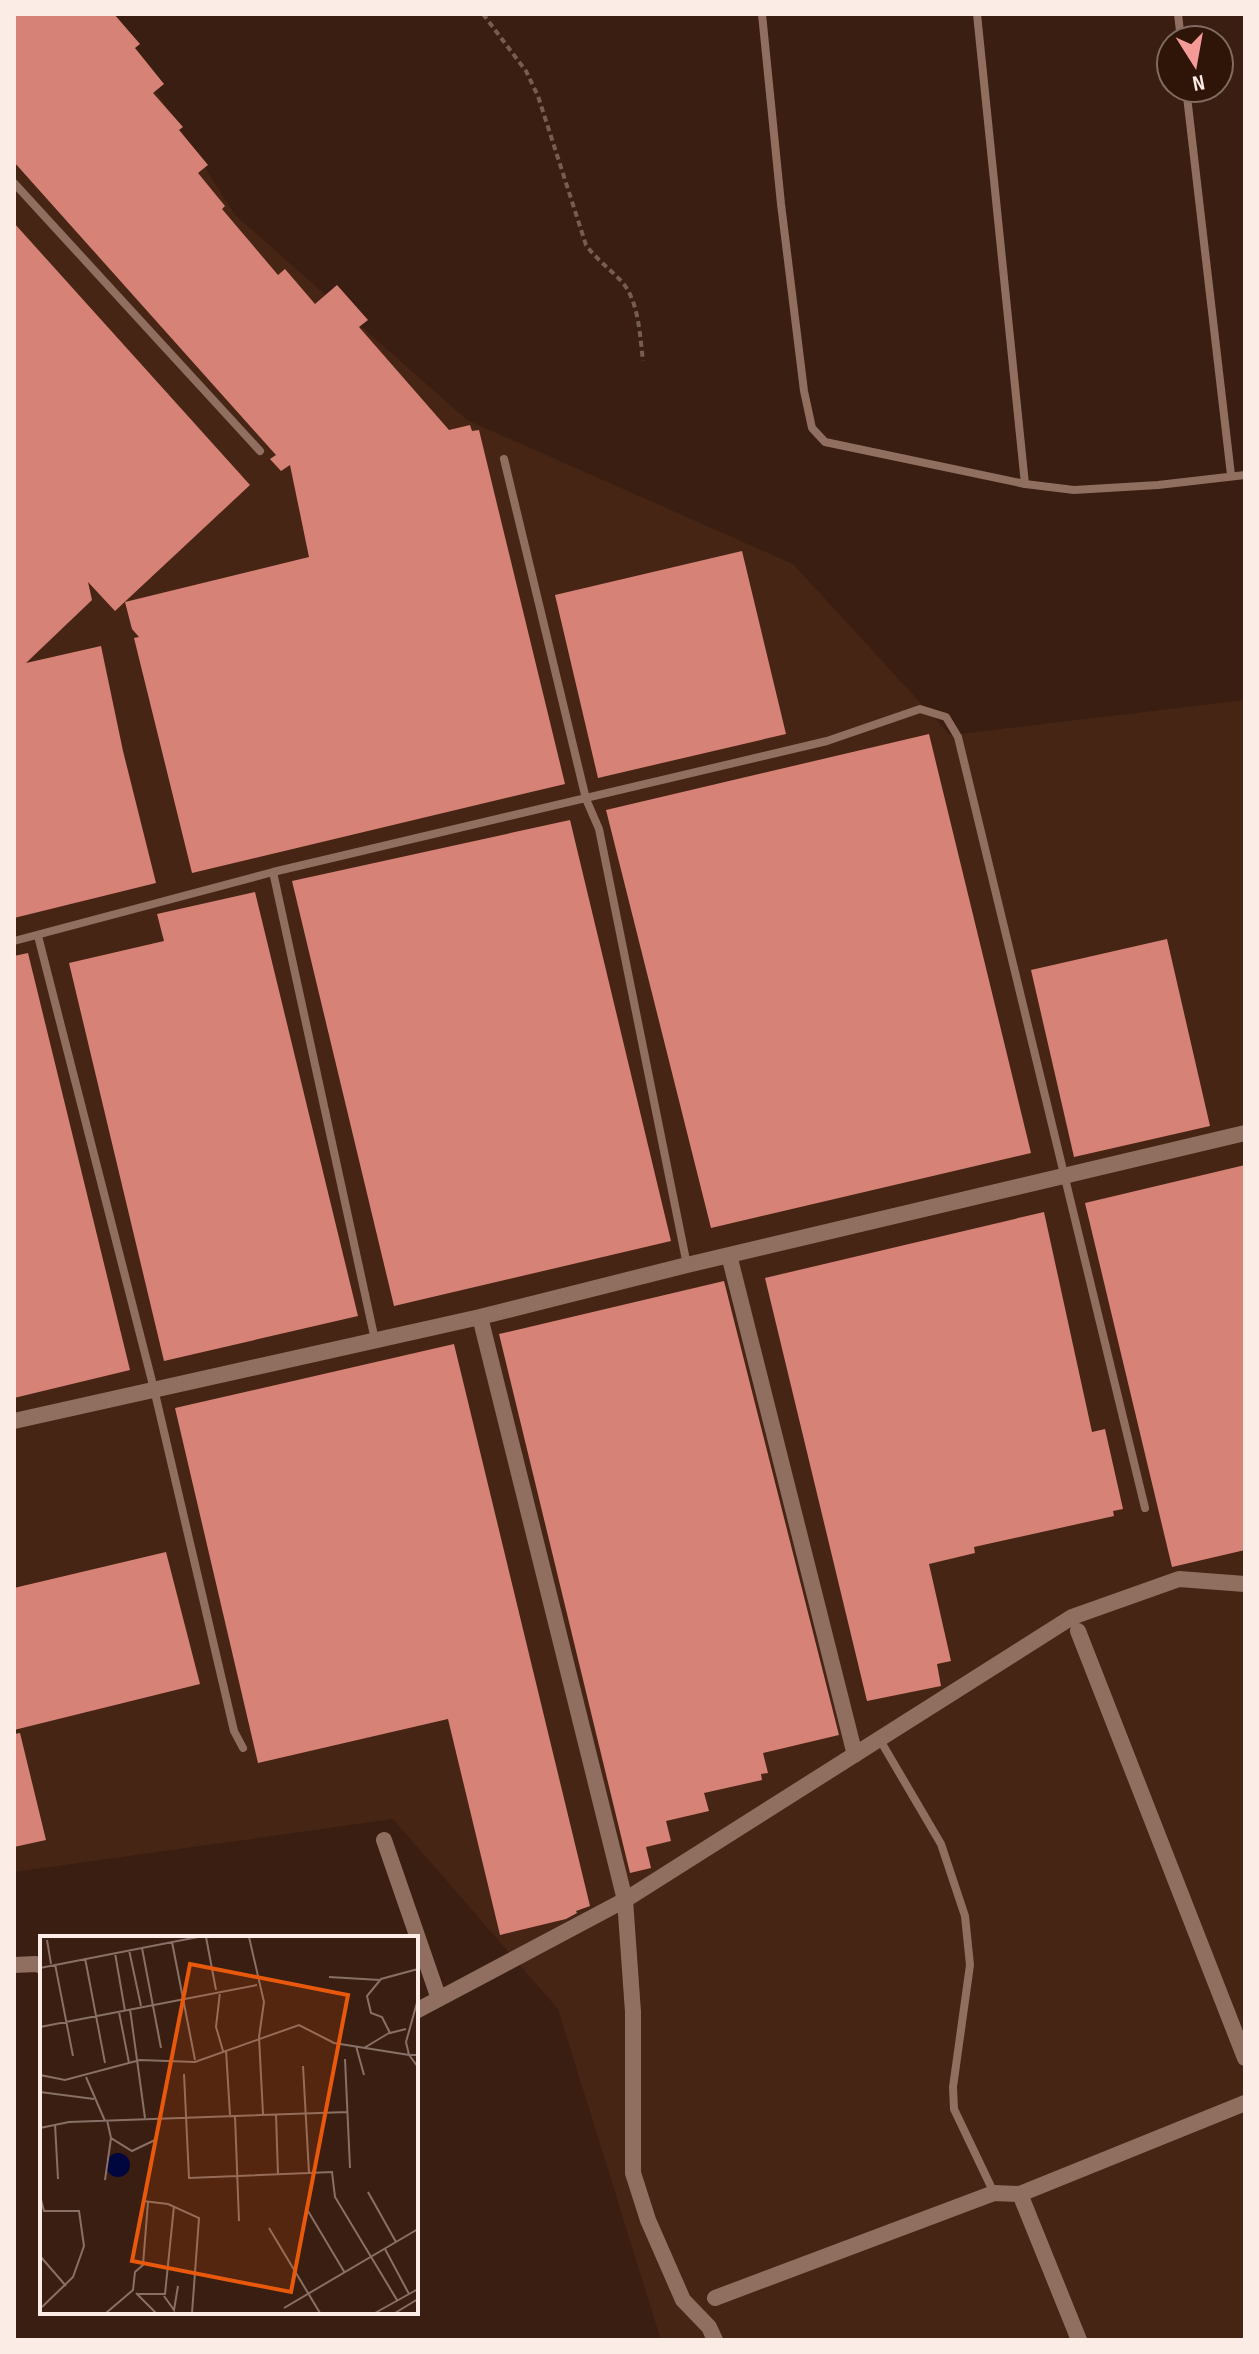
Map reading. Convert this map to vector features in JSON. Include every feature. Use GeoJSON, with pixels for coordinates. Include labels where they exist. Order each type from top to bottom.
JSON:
{"type":"FeatureCollection","features":[{"type":"Feature","properties":{"kind":"street"},"geometry":{"type":"LineString","coordinates":[[14,1421],[480,1317],[1245,1133]]}},
{"type":"Feature","properties":{"kind":"street"},"geometry":{"type":"LineString","coordinates":[[729,1255],[855,1755]]}},
{"type":"Feature","properties":{"kind":"street"},"geometry":{"type":"LineString","coordinates":[[480,1317],[625,1900],[633,2012],[633,2173],[648,2220],[683,2300],[709,2327],[715,2340]]}},
{"type":"Feature","properties":{"kind":"street"},"geometry":{"type":"LineString","coordinates":[[418,2010],[625,1900],[1072,1617],[1179,1579],[1245,1584]]}},
{"type":"Feature","properties":{"kind":"street"},"geometry":{"type":"LineString","coordinates":[[1078,1631],[1245,2058]]}},
{"type":"Feature","properties":{"kind":"street"},"geometry":{"type":"LineString","coordinates":[[384,1840],[417,1936]]}},
{"type":"Feature","properties":{"kind":"street"},"geometry":{"type":"LineString","coordinates":[[418,1938],[439,1999]]}},
{"type":"Feature","properties":{"kind":"street"},"geometry":{"type":"LineString","coordinates":[[14,1965],[40,1965]]}},
{"type":"Feature","properties":{"kind":"street"},"geometry":{"type":"LineString","coordinates":[[715,2298],[994,2193],[1020,2194],[1245,2103]]}},
{"type":"Feature","properties":{"kind":"street"},"geometry":{"type":"LineString","coordinates":[[1020,2194],[1079,2340]]}},
{"type":"Feature","properties":{"kind":"lane"},"geometry":{"type":"LineString","coordinates":[[762,14],[804,391],[812,428],[825,442],[1025,484],[1074,490],[1245,475]]}},
{"type":"Feature","properties":{"kind":"lane"},"geometry":{"type":"LineString","coordinates":[[977,14],[1025,484]]}},
{"type":"Feature","properties":{"kind":"lane"},"geometry":{"type":"LineString","coordinates":[[1188,104],[1231,475]]}},
{"type":"Feature","properties":{"kind":"lane"},"geometry":{"type":"LineString","coordinates":[[14,183],[260,451]]}},
{"type":"Feature","properties":{"kind":"lane"},"geometry":{"type":"LineString","coordinates":[[504,459],[586,799],[599,829],[687,1265]]}},
{"type":"Feature","properties":{"kind":"lane"},"geometry":{"type":"LineString","coordinates":[[14,941],[273,872],[827,741],[920,709],[946,717],[958,737],[1145,1508]]}},
{"type":"Feature","properties":{"kind":"lane"},"geometry":{"type":"LineString","coordinates":[[273,872],[375,1341]]}},
{"type":"Feature","properties":{"kind":"lane"},"geometry":{"type":"LineString","coordinates":[[38,936],[154,1389],[234,1731],[243,1748]]}},
{"type":"Feature","properties":{"kind":"lane"},"geometry":{"type":"LineString","coordinates":[[880,1740],[941,1844],[965,1916],[970,1965],[953,2087],[954,2109],[994,2193]]}},
{"type":"Feature","properties":{"kind":"path"},"geometry":{"type":"LineString","coordinates":[[483,14],[526,71],[538,96],[586,245],[625,285],[638,320],[643,361]]}},
{"type":"Feature","properties":{"kind":"shaded area"},"geometry":{"type":"Polygon","coordinates":[[[14,14],[107,14],[235,215],[467,420],[793,564],[950,735],[1245,700],[1245,2340],[661,2340],[558,2009],[393,1819],[14,1872],[14,14]]]}},
{"type":"Feature","properties":{"kind":"building"},"geometry":{"type":"Polygon","coordinates":[[[14,14],[114,14],[140,44],[135,48],[164,84],[153,93],[183,127],[179,130],[208,165],[198,173],[225,206],[222,209],[278,275],[285,269],[315,304],[337,285],[368,320],[359,327],[449,430],[470,425],[472,431],[479,430],[565,784],[192,873],[134,638],[139,637],[132,629],[125,602],[309,557],[290,465],[281,471],[270,459],[276,455],[14,162],[14,14]]]}},
{"type":"Feature","properties":{"kind":"building"},"geometry":{"type":"Polygon","coordinates":[[[14,223],[250,485],[115,611],[88,582],[92,600],[26,663],[101,646],[156,883],[14,918],[14,223]]]}},
{"type":"Feature","properties":{"kind":"building"},"geometry":{"type":"Polygon","coordinates":[[[742,551],[786,734],[598,778],[555,595],[742,551]]]}},
{"type":"Feature","properties":{"kind":"building"},"geometry":{"type":"Polygon","coordinates":[[[929,734],[1031,1153],[711,1228],[606,810],[929,734]]]}},
{"type":"Feature","properties":{"kind":"building"},"geometry":{"type":"Polygon","coordinates":[[[570,820],[671,1241],[394,1306],[292,881],[570,820]]]}},
{"type":"Feature","properties":{"kind":"building"},"geometry":{"type":"Polygon","coordinates":[[[255,892],[358,1316],[164,1361],[69,963],[164,941],[157,914],[255,892]]]}},
{"type":"Feature","properties":{"kind":"building"},"geometry":{"type":"Polygon","coordinates":[[[1167,939],[1210,1126],[1074,1157],[1031,970],[1167,939]]]}},
{"type":"Feature","properties":{"kind":"building"},"geometry":{"type":"Polygon","coordinates":[[[28,953],[130,1370],[14,1398],[14,956],[28,953]]]}},
{"type":"Feature","properties":{"kind":"building"},"geometry":{"type":"Polygon","coordinates":[[[1245,1165],[1245,1550],[1172,1567],[1085,1203],[1245,1165]]]}},
{"type":"Feature","properties":{"kind":"building"},"geometry":{"type":"Polygon","coordinates":[[[1044,1212],[1092,1432],[1105,1429],[1123,1509],[1113,1511],[1114,1516],[974,1547],[975,1553],[929,1564],[951,1661],[937,1664],[941,1686],[867,1701],[765,1278],[1044,1212]]]}},
{"type":"Feature","properties":{"kind":"building"},"geometry":{"type":"Polygon","coordinates":[[[724,1281],[839,1735],[763,1753],[768,1773],[761,1774],[762,1780],[704,1793],[709,1811],[666,1821],[671,1841],[646,1847],[651,1868],[630,1873],[499,1334],[724,1281]]]}},
{"type":"Feature","properties":{"kind":"building"},"geometry":{"type":"Polygon","coordinates":[[[454,1344],[590,1906],[566,1919],[500,1935],[448,1719],[258,1763],[175,1408],[454,1344]]]}},
{"type":"Feature","properties":{"kind":"building"},"geometry":{"type":"Polygon","coordinates":[[[166,1552],[200,1684],[14,1730],[14,1588],[166,1552]]]}},
{"type":"Feature","properties":{"kind":"building"},"geometry":{"type":"Polygon","coordinates":[[[20,1733],[46,1840],[14,1847],[14,1734],[20,1733]]]}}]}
